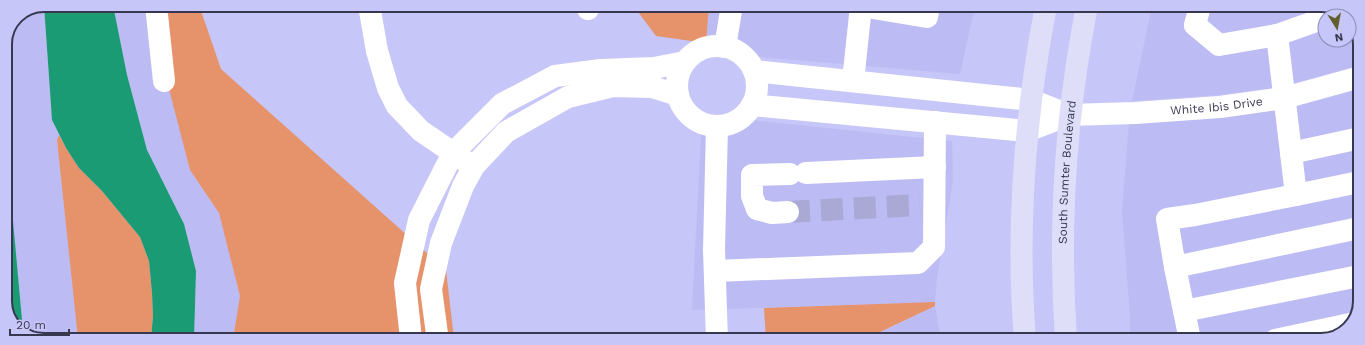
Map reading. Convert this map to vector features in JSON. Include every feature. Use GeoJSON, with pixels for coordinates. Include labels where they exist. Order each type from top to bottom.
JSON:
{"type":"FeatureCollection","features":[{"type":"Feature","properties":{"kind":"main road"},"geometry":{"type":"LineString","coordinates":[[1025,333],[1022,251],[1023,186],[1027,131],[1036,55],[1045,12]]}},
{"type":"Feature","properties":{"kind":"main road","name":"South Sumter Boulevard"},"geometry":{"type":"LineString","coordinates":[[1065,333],[1063,302],[1062,240],[1064,177],[1069,115],[1086,12]]}},
{"type":"Feature","properties":{"kind":"street"},"geometry":{"type":"LineString","coordinates":[[157,12],[164,81]]}},
{"type":"Feature","properties":{"kind":"street"},"geometry":{"type":"LineString","coordinates":[[370,12],[377,51],[388,88],[397,106],[421,131],[474,166]]}},
{"type":"Feature","properties":{"kind":"street"},"geometry":{"type":"LineString","coordinates":[[725,47],[731,12]]}},
{"type":"Feature","properties":{"kind":"street"},"geometry":{"type":"LineString","coordinates":[[853,81],[859,12]]}},
{"type":"Feature","properties":{"kind":"street"},"geometry":{"type":"LineString","coordinates":[[900,12],[927,16],[928,12]]}},
{"type":"Feature","properties":{"kind":"street"},"geometry":{"type":"LineString","coordinates":[[1198,12],[1195,25],[1219,45],[1277,35],[1317,21]]}},
{"type":"Feature","properties":{"kind":"street"},"geometry":{"type":"LineString","coordinates":[[1277,35],[1296,195]]}},
{"type":"Feature","properties":{"kind":"street"},"geometry":{"type":"LineString","coordinates":[[725,47],[737,52],[747,60],[754,71],[757,83],[756,95],[752,106],[746,114],[737,121],[717,126],[704,124],[692,117],[683,107],[678,95],[677,83],[680,72],[685,62],[693,54],[703,49],[725,47]]}},
{"type":"Feature","properties":{"kind":"street"},"geometry":{"type":"LineString","coordinates":[[411,333],[406,283],[419,220],[453,153],[502,104],[555,76],[601,70],[654,68],[685,62]]}},
{"type":"Feature","properties":{"kind":"street"},"geometry":{"type":"LineString","coordinates":[[754,71],[1031,100],[1069,115]]}},
{"type":"Feature","properties":{"kind":"street","name":"White Ibis Drive"},"geometry":{"type":"LineString","coordinates":[[1069,115],[1205,108],[1284,98],[1353,79]]}},
{"type":"Feature","properties":{"kind":"street"},"geometry":{"type":"LineString","coordinates":[[437,333],[431,289],[441,243],[462,186],[474,166],[506,132],[568,97],[614,86],[652,87],[678,95]]}},
{"type":"Feature","properties":{"kind":"street"},"geometry":{"type":"LineString","coordinates":[[752,106],[1027,131],[1069,115]]}},
{"type":"Feature","properties":{"kind":"street"},"geometry":{"type":"LineString","coordinates":[[715,271],[918,263],[934,247],[927,204],[935,167],[935,122]]}},
{"type":"Feature","properties":{"kind":"street"},"geometry":{"type":"LineString","coordinates":[[717,126],[715,271],[717,333]]}},
{"type":"Feature","properties":{"kind":"street"},"geometry":{"type":"LineString","coordinates":[[1291,154],[1353,140]]}},
{"type":"Feature","properties":{"kind":"street"},"geometry":{"type":"LineString","coordinates":[[788,212],[772,213],[757,209],[752,196],[752,175],[935,167]]}},
{"type":"Feature","properties":{"kind":"street"},"geometry":{"type":"LineString","coordinates":[[1189,333],[1167,219],[1195,215],[1353,183]]}},
{"type":"Feature","properties":{"kind":"street"},"geometry":{"type":"LineString","coordinates":[[1175,267],[1353,229]]}},
{"type":"Feature","properties":{"kind":"street"},"geometry":{"type":"LineString","coordinates":[[1184,311],[1353,277]]}},
{"type":"Feature","properties":{"kind":"street"},"geometry":{"type":"LineString","coordinates":[[1307,333],[1340,326]]}},
{"type":"Feature","properties":{"kind":"shaded area"},"geometry":{"type":"Polygon","coordinates":[[[44,12],[52,120],[59,135],[57,140],[77,333],[44,333],[28,329],[22,324],[12,209],[12,44],[14,32],[21,21],[32,14],[44,12]]]}},
{"type":"Feature","properties":{"kind":"shaded area"},"geometry":{"type":"Polygon","coordinates":[[[44,12],[114,12],[127,75],[147,150],[184,224],[196,271],[194,333],[152,333],[153,316],[149,261],[140,237],[102,191],[79,168],[66,148],[52,120],[44,12]]]}},
{"type":"Feature","properties":{"kind":"shaded area"},"geometry":{"type":"Polygon","coordinates":[[[114,12],[155,12],[190,170],[219,213],[240,296],[234,333],[194,333],[196,271],[184,224],[147,151],[127,75],[114,12]]]}},
{"type":"Feature","properties":{"kind":"shaded area"},"geometry":{"type":"Polygon","coordinates":[[[154,12],[201,12],[221,69],[446,270],[453,333],[234,333],[240,296],[219,213],[190,170],[169,89],[154,12]]]}},
{"type":"Feature","properties":{"kind":"shaded area"},"geometry":{"type":"Polygon","coordinates":[[[638,12],[708,12],[706,43],[656,36],[638,12]]]}},
{"type":"Feature","properties":{"kind":"shaded area"},"geometry":{"type":"Polygon","coordinates":[[[708,12],[974,12],[960,74],[748,56],[706,43],[708,12]]]}},
{"type":"Feature","properties":{"kind":"shaded area"},"geometry":{"type":"Polygon","coordinates":[[[1151,12],[1317,12],[1317,48],[1353,48],[1353,67],[1281,87],[1219,95],[1132,101],[1151,12]]]}},
{"type":"Feature","properties":{"kind":"shaded area"},"geometry":{"type":"Polygon","coordinates":[[[1353,91],[1353,301],[1349,317],[1335,330],[1325,333],[1130,333],[1122,210],[1129,124],[1221,118],[1287,109],[1353,91]]]}},
{"type":"Feature","properties":{"kind":"shaded area"},"geometry":{"type":"Polygon","coordinates":[[[702,115],[952,141],[953,181],[937,278],[935,302],[692,310],[702,115]]]}},
{"type":"Feature","properties":{"kind":"shaded area"},"geometry":{"type":"Polygon","coordinates":[[[59,135],[79,168],[102,191],[140,237],[149,261],[153,316],[152,333],[77,333],[57,140],[59,135]]]}},
{"type":"Feature","properties":{"kind":"shaded area"},"geometry":{"type":"Polygon","coordinates":[[[12,209],[22,324],[17,319],[14,313],[12,303],[12,209]]]}},
{"type":"Feature","properties":{"kind":"shaded area"},"geometry":{"type":"Polygon","coordinates":[[[935,302],[935,306],[878,333],[766,333],[764,308],[935,302]]]}},
{"type":"Feature","properties":{"kind":"shaded area"},"geometry":{"type":"Polygon","coordinates":[[[935,306],[940,333],[880,333],[935,306]]]}},
{"type":"Feature","properties":{"kind":"tunnel"},"geometry":{"type":"LineString","coordinates":[[788,212],[920,205]]}}]}
